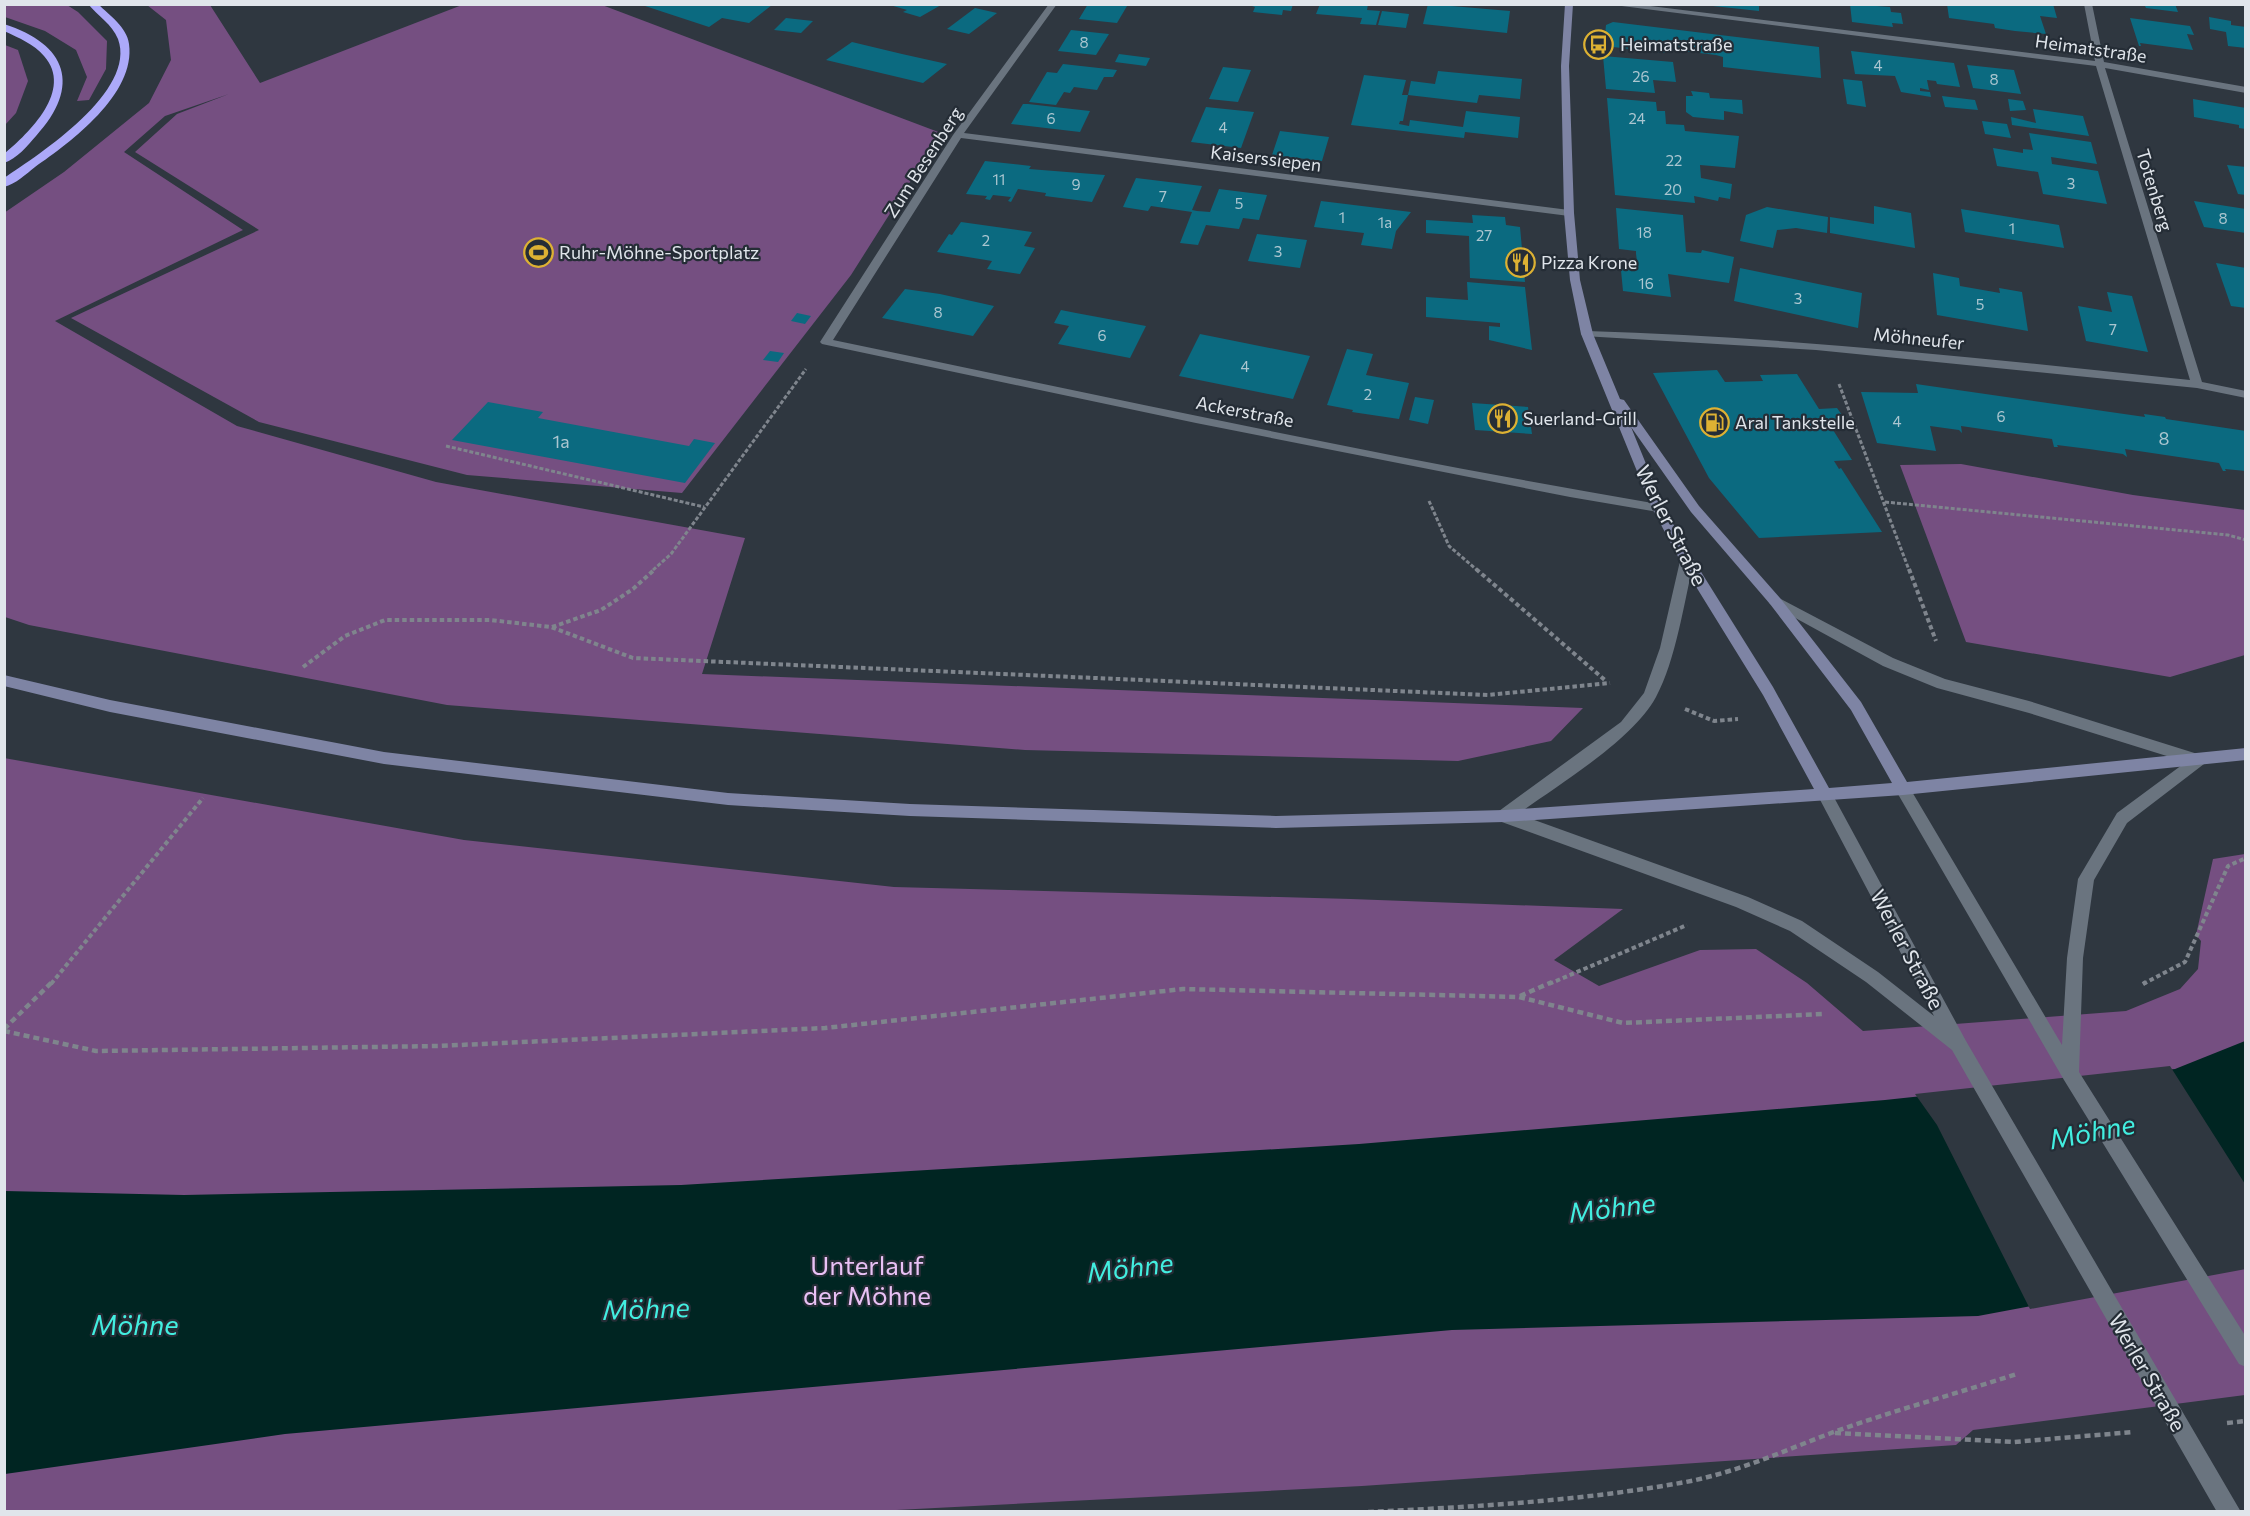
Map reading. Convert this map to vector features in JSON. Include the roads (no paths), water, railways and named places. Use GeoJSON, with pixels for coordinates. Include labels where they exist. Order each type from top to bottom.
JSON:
{"type":"FeatureCollection","features":[{"type":"Feature","properties":{"kind":"highway"},"geometry":{"type":"LineString","coordinates":[[4,184],[54,147],[92,114],[106,98],[123,69],[124,49],[119,31],[92,4]]}},
{"type":"Feature","properties":{"kind":"highway"},"geometry":{"type":"LineString","coordinates":[[4,27],[37,42],[52,56],[59,71],[58,90],[50,113],[28,140],[4,160]]}},
{"type":"Feature","properties":{"kind":"main road","name":"Werler Straße"},"geometry":{"type":"LineString","coordinates":[[1569,4],[1565,66],[1569,213],[1575,280],[1587,334],[1603,378],[1658,508],[1687,561],[1768,691],[1825,794]]}},
{"type":"Feature","properties":{"kind":"main road","name":"Werler Straße"},"geometry":{"type":"LineString","coordinates":[[1603,378],[1695,509],[1775,601],[1856,706],[1903,789]]}},
{"type":"Feature","properties":{"kind":"main road"},"geometry":{"type":"LineString","coordinates":[[4,680],[110,706],[384,758],[728,799],[910,810],[1276,822],[1504,816],[1903,789],[2246,754]]}},
{"type":"Feature","properties":{"kind":"street","name":"Zum Besenberg"},"geometry":{"type":"LineString","coordinates":[[826,342],[958,135],[1053,4]]}},
{"type":"Feature","properties":{"kind":"street","name":"Heimatstraße"},"geometry":{"type":"LineString","coordinates":[[1610,4],[2100,64],[2246,90]]}},
{"type":"Feature","properties":{"kind":"street","name":"Totenberg"},"geometry":{"type":"LineString","coordinates":[[2088,4],[2100,64],[2197,384]]}},
{"type":"Feature","properties":{"kind":"street","name":"Kaiserssiepen"},"geometry":{"type":"LineString","coordinates":[[958,135],[1569,213]]}},
{"type":"Feature","properties":{"kind":"street","name":"Möhneufer"},"geometry":{"type":"LineString","coordinates":[[1587,334],[1669,336],[1825,347],[2197,384],[2246,395]]}},
{"type":"Feature","properties":{"kind":"street","name":"Ackerstraße"},"geometry":{"type":"LineString","coordinates":[[826,342],[1570,494],[1658,508]]}},
{"type":"Feature","properties":{"kind":"street"},"geometry":{"type":"LineString","coordinates":[[1504,816],[1626,726],[1650,695],[1667,648],[1687,561]]}},
{"type":"Feature","properties":{"kind":"street"},"geometry":{"type":"LineString","coordinates":[[1775,601],[1888,662],[1942,684],[2029,707],[2199,760]]}},
{"type":"Feature","properties":{"kind":"street"},"geometry":{"type":"LineString","coordinates":[[2070,1074],[2075,958],[2086,879],[2122,818],[2199,760]]}},
{"type":"Feature","properties":{"kind":"street","name":"Werler Straße"},"geometry":{"type":"LineString","coordinates":[[1903,789],[2070,1074],[2246,1357]]}},
{"type":"Feature","properties":{"kind":"street","name":"Werler Straße"},"geometry":{"type":"LineString","coordinates":[[1825,794],[1960,1047],[2230,1512]]}},
{"type":"Feature","properties":{"kind":"street"},"geometry":{"type":"LineString","coordinates":[[1504,816],[1706,889],[1796,926],[1872,977],[1960,1047]]}},
{"type":"Feature","properties":{"kind":"water","name":"Möhne"},"geometry":{"type":"Polygon","coordinates":[[[2245,1041],[2245,1266],[1978,1316],[1452,1330],[285,1434],[5,1474],[5,1191],[184,1195],[681,1185],[1359,1144],[1885,1100],[2175,1069],[2245,1041]]]}},
{"type":"Feature","properties":{"kind":"place","name":"Heimatstraße"},"geometry":{"type":"Point","coordinates":[1599,44]}},
{"type":"Feature","properties":{"kind":"place","name":"Ruhr-Möhne-Sportplatz"},"geometry":{"type":"Point","coordinates":[538,252]}},
{"type":"Feature","properties":{"kind":"place","name":"Pizza Krone"},"geometry":{"type":"Point","coordinates":[1520,262]}},
{"type":"Feature","properties":{"kind":"place","name":"Suerland-Grill"},"geometry":{"type":"Point","coordinates":[1502,418]}},
{"type":"Feature","properties":{"kind":"place","name":"Aral Tankstelle"},"geometry":{"type":"Point","coordinates":[1714,422]}},
{"type":"Feature","properties":{"kind":"park label","name":"Unterlauf der Möhne"},"geometry":{"type":"Point","coordinates":[867,1279]}}]}
